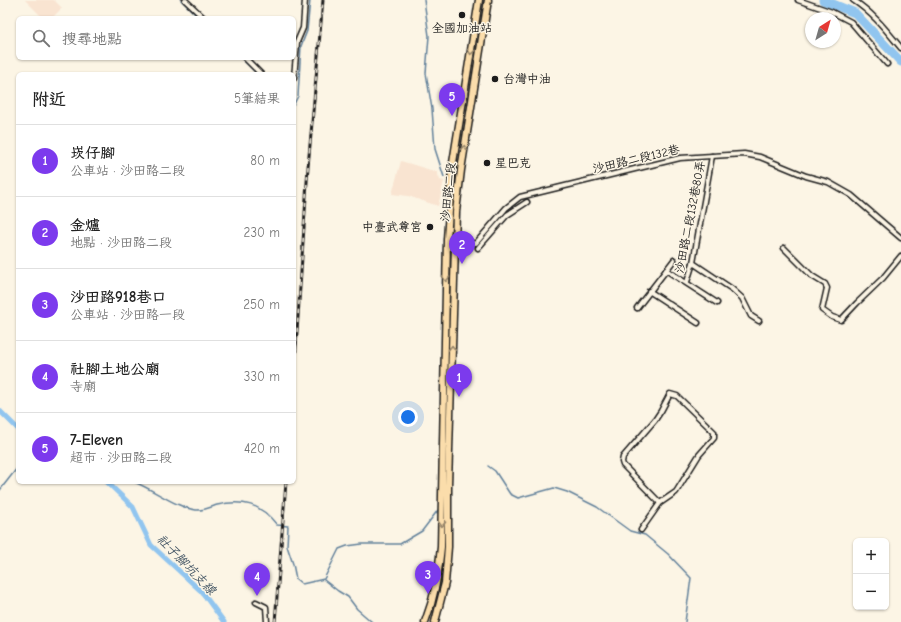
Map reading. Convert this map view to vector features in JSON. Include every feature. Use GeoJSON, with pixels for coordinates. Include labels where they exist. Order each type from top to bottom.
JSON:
{"type":"FeatureCollection","features":[{"type":"Feature","properties":{"kind":"main road","name":"沙田路二段"},"geometry":{"type":"LineString","coordinates":[[446,485],[447,239],[452,169],[479,0]]}},
{"type":"Feature","properties":{"kind":"main road","name":"沙田路二段"},"geometry":{"type":"LineString","coordinates":[[446,485],[456,212],[461,170],[488,0]]}},
{"type":"Feature","properties":{"kind":"main road"},"geometry":{"type":"LineString","coordinates":[[425,622],[433,601],[437,581],[446,485]]}},
{"type":"Feature","properties":{"kind":"main road"},"geometry":{"type":"LineString","coordinates":[[435,622],[445,583],[448,547],[446,485]]}},
{"type":"Feature","properties":{"kind":"street"},"geometry":{"type":"LineString","coordinates":[[185,0],[202,16]]}},
{"type":"Feature","properties":{"kind":"street"},"geometry":{"type":"LineString","coordinates":[[296,54],[297,42],[303,28],[305,0]]}},
{"type":"Feature","properties":{"kind":"street"},"geometry":{"type":"LineString","coordinates":[[798,0],[832,12],[851,22],[887,64]]}},
{"type":"Feature","properties":{"kind":"street"},"geometry":{"type":"LineString","coordinates":[[854,0],[877,19],[901,48]]}},
{"type":"Feature","properties":{"kind":"street"},"geometry":{"type":"LineString","coordinates":[[247,60],[259,72]]}},
{"type":"Feature","properties":{"kind":"street"},"geometry":{"type":"LineString","coordinates":[[294,72],[296,60]]}},
{"type":"Feature","properties":{"kind":"street","name":"沙田路二段132巷"},"geometry":{"type":"LineString","coordinates":[[447,239],[465,244],[476,243],[506,208],[520,197],[680,158],[744,154],[760,157],[806,176],[828,182],[851,195],[901,238]]}},
{"type":"Feature","properties":{"kind":"street","name":"沙田路二段132巷80弄"},"geometry":{"type":"LineString","coordinates":[[687,282],[694,263],[712,156]]}},
{"type":"Feature","properties":{"kind":"street"},"geometry":{"type":"LineString","coordinates":[[478,248],[507,215],[527,202]]}},
{"type":"Feature","properties":{"kind":"street"},"geometry":{"type":"LineString","coordinates":[[784,248],[812,276],[825,284],[827,288],[822,310],[841,320],[883,278],[901,256]]}},
{"type":"Feature","properties":{"kind":"street","name":"沙田路二段132巷80弄"},"geometry":{"type":"LineString","coordinates":[[637,308],[674,260]]}},
{"type":"Feature","properties":{"kind":"street"},"geometry":{"type":"LineString","coordinates":[[694,263],[732,289],[742,298],[750,316],[759,321]]}},
{"type":"Feature","properties":{"kind":"street","name":"沙田路二段132巷80弄"},"geometry":{"type":"LineString","coordinates":[[666,270],[687,282],[717,303]]}},
{"type":"Feature","properties":{"kind":"street"},"geometry":{"type":"LineString","coordinates":[[649,291],[698,323]]}},
{"type":"Feature","properties":{"kind":"street"},"geometry":{"type":"LineString","coordinates":[[641,530],[660,503],[676,492],[699,455],[714,438],[714,432],[677,396],[670,394],[661,411],[623,457],[622,462],[660,503]]}},
{"type":"Feature","properties":{"kind":"street"},"geometry":{"type":"LineString","coordinates":[[256,602],[266,607],[267,622]]}},
{"type":"Feature","properties":{"kind":"shaded area"},"geometry":{"type":"Polygon","coordinates":[[[25,0],[54,0],[62,8],[54,16],[41,16],[25,0]]]}},
{"type":"Feature","properties":{"kind":"shaded area"},"geometry":{"type":"Polygon","coordinates":[[[401,161],[437,172],[440,180],[444,181],[438,206],[408,196],[392,194],[401,161]]]}},
{"type":"Feature","properties":{"kind":"waterway"},"geometry":{"type":"LineString","coordinates":[[181,0],[197,16]]}},
{"type":"Feature","properties":{"kind":"waterway"},"geometry":{"type":"LineString","coordinates":[[296,100],[298,96],[301,46],[307,31],[310,0]]}},
{"type":"Feature","properties":{"kind":"waterway"},"geometry":{"type":"LineString","coordinates":[[424,0],[429,36],[426,73],[432,109],[435,149],[444,177]]}},
{"type":"Feature","properties":{"kind":"waterway"},"geometry":{"type":"LineString","coordinates":[[823,0],[855,13],[901,62]]}},
{"type":"Feature","properties":{"kind":"waterway"},"geometry":{"type":"LineString","coordinates":[[243,60],[255,72]]}},
{"type":"Feature","properties":{"kind":"waterway","name":"社子腳坑支線"},"geometry":{"type":"LineString","coordinates":[[0,411],[16,427]]}},
{"type":"Feature","properties":{"kind":"waterway"},"geometry":{"type":"LineString","coordinates":[[488,466],[495,471],[510,494],[518,498],[554,488],[567,492],[597,507],[630,531],[645,535],[668,554],[691,578],[685,622]]}},
{"type":"Feature","properties":{"kind":"waterway"},"geometry":{"type":"LineString","coordinates":[[0,490],[16,470]]}},
{"type":"Feature","properties":{"kind":"waterway","name":"社子腳坑支線"},"geometry":{"type":"LineString","coordinates":[[109,484],[133,507],[151,545],[202,592],[224,622]]}},
{"type":"Feature","properties":{"kind":"waterway"},"geometry":{"type":"LineString","coordinates":[[138,484],[189,509],[201,510],[226,503],[243,503],[265,512],[277,525],[288,526],[287,546],[296,579],[302,584],[324,579],[339,549],[347,546],[362,544],[400,544],[422,531],[438,510]]}},
{"type":"Feature","properties":{"kind":"waterway"},"geometry":{"type":"LineString","coordinates":[[324,580],[348,597],[357,609],[372,622]]}},
{"type":"Feature","properties":{"kind":"railway"},"geometry":{"type":"LineString","coordinates":[[296,347],[308,167],[323,0]]}},
{"type":"Feature","properties":{"kind":"railway"},"geometry":{"type":"LineString","coordinates":[[275,622],[286,484]]}},
{"type":"Feature","properties":{"kind":"place","name":"全國加油站"},"geometry":{"type":"Point","coordinates":[462,15]}},
{"type":"Feature","properties":{"kind":"place","name":"台灣中油"},"geometry":{"type":"Point","coordinates":[495,79]}},
{"type":"Feature","properties":{"kind":"place","name":"7-Eleven"},"geometry":{"type":"Point","coordinates":[452,116]}},
{"type":"Feature","properties":{"kind":"place","name":"星巴克"},"geometry":{"type":"Point","coordinates":[487,163]}},
{"type":"Feature","properties":{"kind":"place","name":"中臺武尊宮"},"geometry":{"type":"Point","coordinates":[430,227]}},
{"type":"Feature","properties":{"kind":"place","name":"金爐"},"geometry":{"type":"Point","coordinates":[462,264]}},
{"type":"Feature","properties":{"kind":"place","name":"崁仔腳"},"geometry":{"type":"Point","coordinates":[459,397]}},
{"type":"Feature","properties":{"kind":"place","name":"沙田路918巷口"},"geometry":{"type":"Point","coordinates":[428,594]}},
{"type":"Feature","properties":{"kind":"place","name":"社腳土地公廟"},"geometry":{"type":"Point","coordinates":[257,596]}}]}
